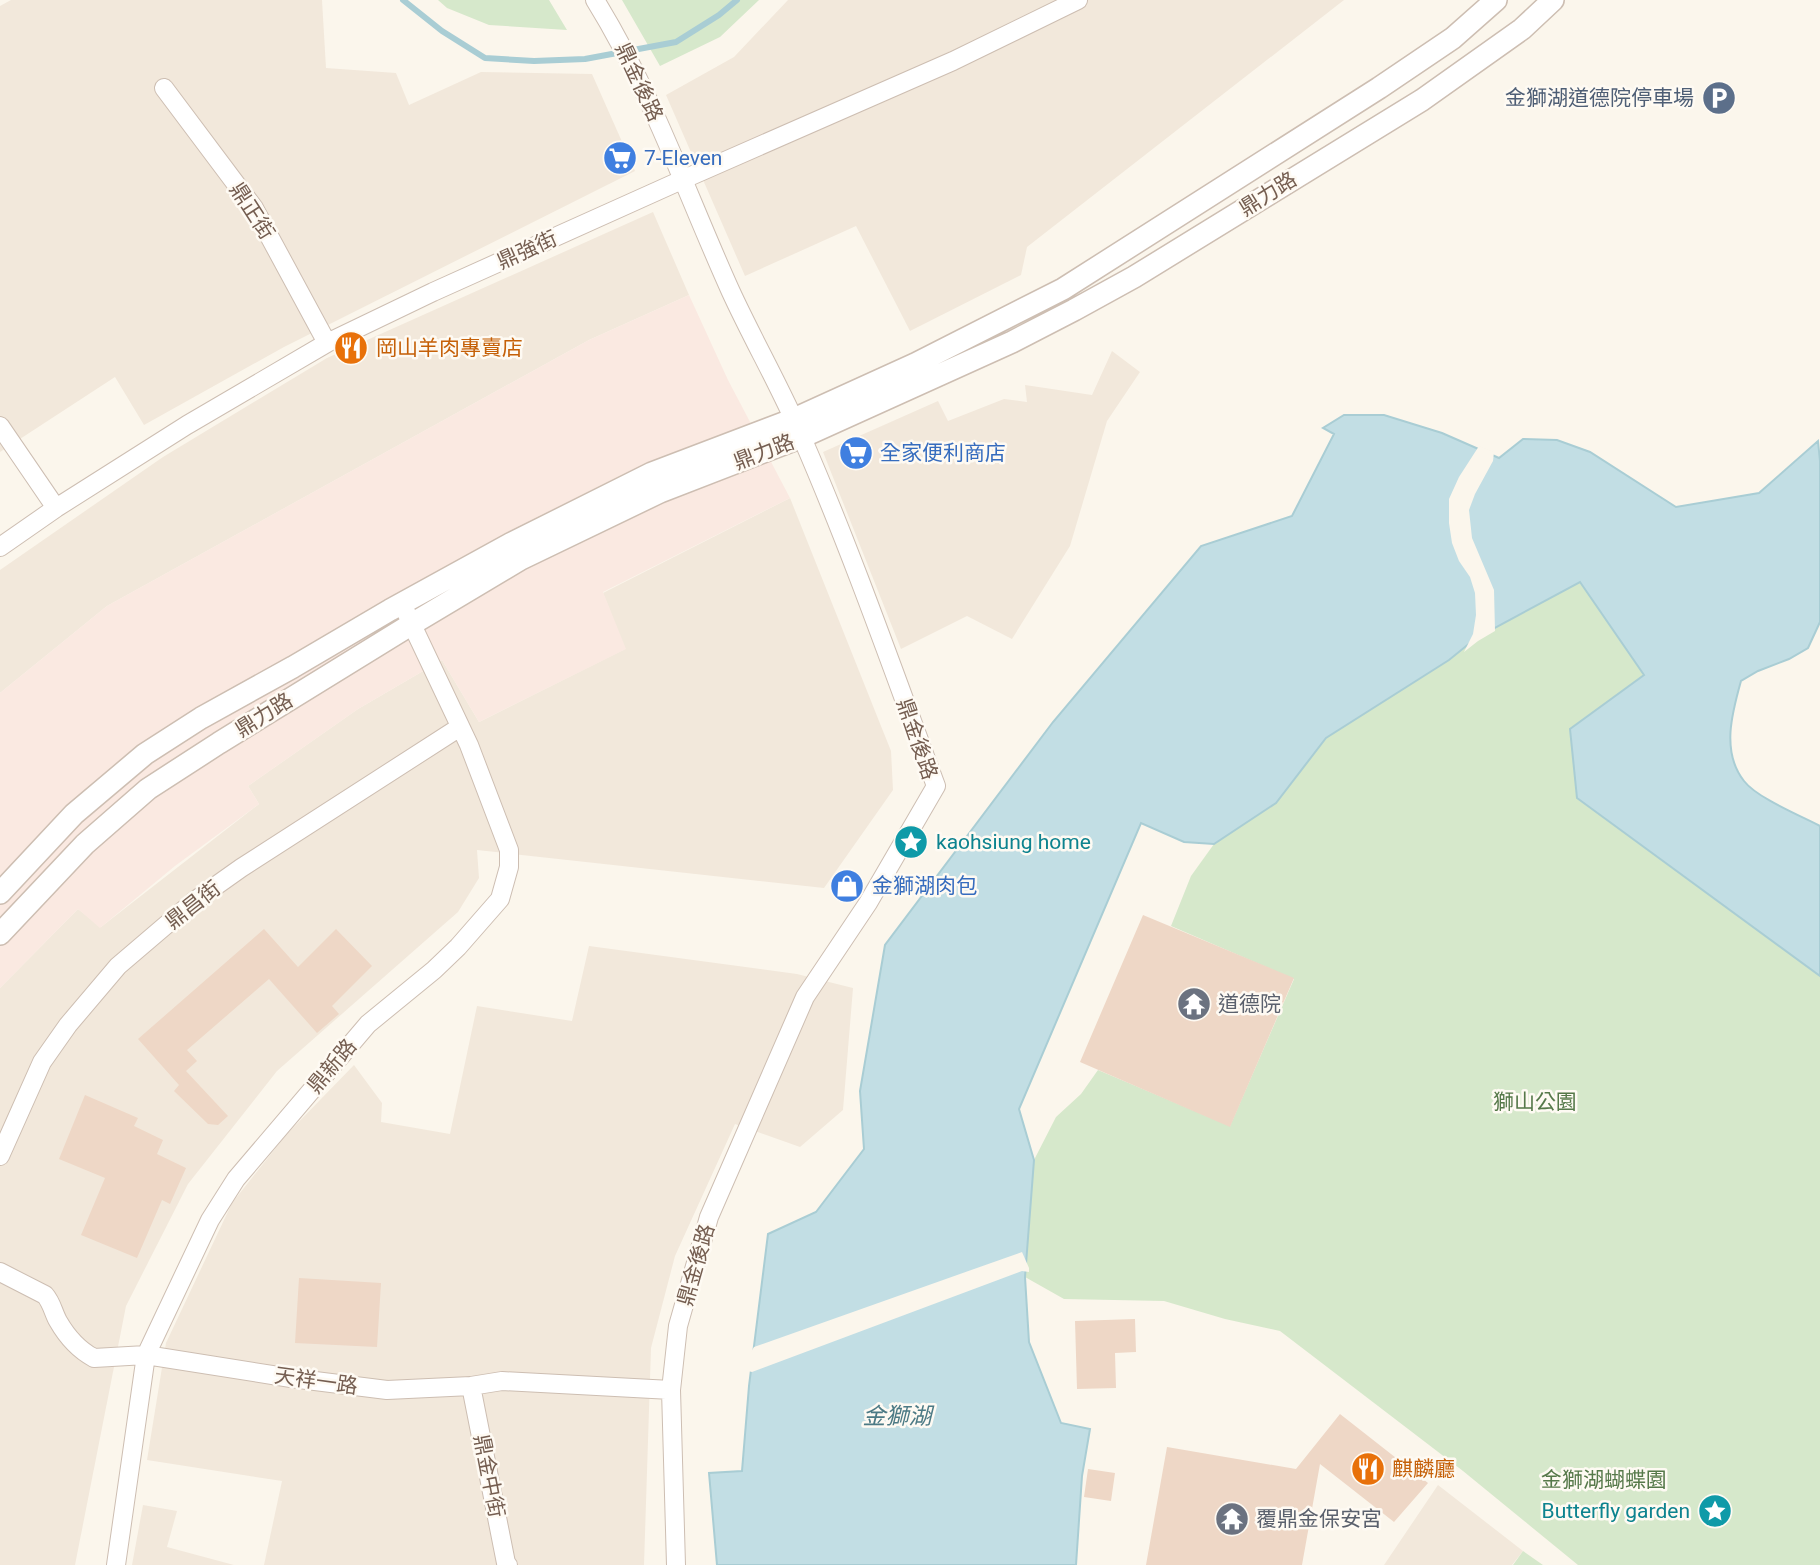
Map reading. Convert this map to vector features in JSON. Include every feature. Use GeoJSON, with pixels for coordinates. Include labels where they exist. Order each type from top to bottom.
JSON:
{"type":"FeatureCollection","features":[{"type":"Feature","properties":{"kind":"street","name":"鼎金後路"},"geometry":{"type":"LineString","coordinates":[[595,0],[635,71],[731,292],[798,428],[852,559],[936,786],[868,903],[805,997],[709,1217],[678,1326],[671,1391],[676,1565]]}},
{"type":"Feature","properties":{"kind":"street","name":"鼎強街"},"geometry":{"type":"LineString","coordinates":[[0,547],[187,425],[327,343],[433,292],[953,61],[1078,0]]}},
{"type":"Feature","properties":{"kind":"street","name":"鼎力路"},"geometry":{"type":"LineString","coordinates":[[0,893],[74,814],[145,754],[201,718],[510,544],[652,472],[798,428],[915,364],[1063,289],[1379,88],[1453,38],[1496,0]]}},
{"type":"Feature","properties":{"kind":"street","name":"鼎力路"},"geometry":{"type":"LineString","coordinates":[[0,934],[85,844],[148,789],[412,624],[521,559],[660,492],[798,428],[1012,342],[1134,277],[1422,100],[1522,29],[1553,0]]}},
{"type":"Feature","properties":{"kind":"street","name":"鼎正街"},"geometry":{"type":"LineString","coordinates":[[164,88],[254,208],[327,343]]}},
{"type":"Feature","properties":{"kind":"street"},"geometry":{"type":"LineString","coordinates":[[0,426],[56,508]]}},
{"type":"Feature","properties":{"kind":"street","name":"鼎新路"},"geometry":{"type":"LineString","coordinates":[[116,1565],[146,1355],[209,1220],[236,1179],[368,1024],[434,970],[500,899],[509,867],[509,850],[460,727],[402,603]]}},
{"type":"Feature","properties":{"kind":"street","name":"鼎昌街"},"geometry":{"type":"LineString","coordinates":[[0,1156],[42,1062],[68,1025],[118,966],[193,902],[241,868],[460,727]]}},
{"type":"Feature","properties":{"kind":"street","name":"天祥一路"},"geometry":{"type":"LineString","coordinates":[[0,1272],[45,1295],[59,1323],[75,1344],[88,1355],[100,1358],[146,1355],[387,1390],[471,1386],[502,1381],[671,1391]]}},
{"type":"Feature","properties":{"kind":"street","name":"鼎金中街"},"geometry":{"type":"LineString","coordinates":[[471,1386],[508,1565]]}},
{"type":"Feature","properties":{"kind":"shaded area"},"geometry":{"type":"Polygon","coordinates":[[[11,0],[322,0],[326,68],[396,73],[409,105],[481,72],[592,74],[635,171],[284,347],[144,425],[115,377],[0,452],[0,6],[11,0]]]}},
{"type":"Feature","properties":{"kind":"shaded area"},"geometry":{"type":"Polygon","coordinates":[[[788,0],[1344,0],[1027,247],[1021,275],[910,331],[856,226],[745,276],[666,95],[734,57],[788,0]]]}},
{"type":"Feature","properties":{"kind":"shaded area"},"geometry":{"type":"Polygon","coordinates":[[[653,212],[689,295],[589,340],[107,606],[0,693],[0,570],[163,457],[327,358],[653,212]]]}},
{"type":"Feature","properties":{"kind":"shaded area"},"geometry":{"type":"Polygon","coordinates":[[[689,295],[728,380],[790,498],[603,592],[626,649],[479,722],[442,660],[358,709],[248,786],[259,804],[175,866],[100,928],[78,909],[0,988],[0,693],[107,606],[589,340],[689,295]]]}},
{"type":"Feature","properties":{"kind":"shaded area"},"geometry":{"type":"Polygon","coordinates":[[[1112,351],[1140,372],[1107,421],[1070,546],[1012,639],[967,616],[901,649],[823,452],[938,401],[948,421],[1004,399],[1027,402],[1025,385],[1092,395],[1112,351]]]}},
{"type":"Feature","properties":{"kind":"shaded area"},"geometry":{"type":"Polygon","coordinates":[[[790,498],[891,751],[893,790],[824,888],[477,850],[479,878],[458,912],[277,1071],[188,1184],[126,1306],[75,1565],[0,1565],[0,988],[78,909],[101,927],[259,804],[248,786],[358,709],[442,660],[479,722],[625,649],[603,593],[790,498]]]}},
{"type":"Feature","properties":{"kind":"shaded area"},"geometry":{"type":"Polygon","coordinates":[[[589,946],[797,974],[853,988],[843,1110],[800,1147],[735,1124],[675,1256],[651,1348],[644,1565],[264,1565],[282,1481],[147,1460],[166,1343],[232,1203],[286,1135],[354,1065],[382,1103],[381,1122],[450,1134],[477,1006],[572,1021],[589,946]]]}},
{"type":"Feature","properties":{"kind":"shaded area"},"geometry":{"type":"Polygon","coordinates":[[[1438,1485],[1523,1551],[1512,1565],[1384,1565],[1438,1485]]]}},
{"type":"Feature","properties":{"kind":"shaded area"},"geometry":{"type":"Polygon","coordinates":[[[143,1505],[177,1511],[167,1547],[234,1565],[132,1565],[143,1505]]]}},
{"type":"Feature","properties":{"kind":"green space"},"geometry":{"type":"Polygon","coordinates":[[[438,0],[549,0],[567,30],[489,25],[447,8],[438,0]]]}},
{"type":"Feature","properties":{"kind":"green space"},"geometry":{"type":"Polygon","coordinates":[[[622,0],[759,0],[720,37],[660,66],[622,0]]]}},
{"type":"Feature","properties":{"kind":"green space","name":"獅山公園"},"geometry":{"type":"Polygon","coordinates":[[[1580,582],[1644,675],[1570,729],[1577,798],[1820,976],[1820,1565],[1578,1565],[1463,1471],[1280,1331],[1225,1319],[1164,1301],[1064,1299],[1025,1277],[1034,1160],[1056,1117],[1081,1094],[1098,1070],[1230,1126],[1294,979],[1171,926],[1191,876],[1214,844],[1276,803],[1326,738],[1449,660],[1476,638],[1580,582]]]}},
{"type":"Feature","properties":{"kind":"green space"},"geometry":{"type":"Polygon","coordinates":[[[1523,1551],[1543,1565],[1513,1565],[1523,1551]]]}},
{"type":"Feature","properties":{"kind":"water","name":"金獅湖"},"geometry":{"type":"Polygon","coordinates":[[[1344,415],[1384,415],[1442,433],[1499,458],[1523,439],[1557,440],[1590,452],[1676,507],[1759,493],[1818,441],[1820,622],[1808,648],[1741,681],[1730,732],[1733,758],[1744,781],[1769,800],[1820,826],[1820,976],[1577,798],[1570,729],[1644,675],[1580,582],[1476,638],[1449,660],[1326,738],[1276,803],[1214,844],[1184,842],[1141,823],[1019,1109],[1034,1160],[1025,1277],[1029,1342],[1061,1423],[1090,1429],[1082,1476],[1076,1565],[717,1565],[709,1473],[742,1471],[749,1386],[768,1234],[816,1212],[864,1149],[860,1091],[885,945],[1053,722],[1201,546],[1292,516],[1334,434],[1323,428],[1344,415]]]}},
{"type":"Feature","properties":{"kind":"pier"},"geometry":{"type":"Polygon","coordinates":[[[1479,446],[1494,452],[1493,461],[1469,510],[1472,538],[1494,590],[1495,631],[1464,652],[1473,634],[1475,593],[1470,577],[1459,561],[1452,543],[1449,499],[1459,477],[1479,446]]]}},
{"type":"Feature","properties":{"kind":"pier"},"geometry":{"type":"Polygon","coordinates":[[[1022,1252],[1029,1272],[1022,1271],[752,1372],[748,1371],[754,1347],[1022,1252]]]}},
{"type":"Feature","properties":{"kind":"building","name":"道德院"},"geometry":{"type":"Polygon","coordinates":[[[1143,915],[1294,978],[1230,1127],[1080,1062],[1143,915]]]}},
{"type":"Feature","properties":{"kind":"building"},"geometry":{"type":"Polygon","coordinates":[[[264,929],[298,967],[336,929],[372,966],[332,1006],[339,1014],[317,1033],[269,979],[187,1050],[197,1061],[186,1071],[228,1116],[218,1125],[208,1124],[174,1091],[179,1085],[138,1039],[264,929]]]}},
{"type":"Feature","properties":{"kind":"building"},"geometry":{"type":"Polygon","coordinates":[[[85,1095],[138,1118],[134,1126],[163,1140],[157,1154],[186,1168],[170,1204],[162,1200],[137,1258],[81,1235],[105,1178],[59,1159],[85,1095]]]}},
{"type":"Feature","properties":{"kind":"building"},"geometry":{"type":"Polygon","coordinates":[[[299,1278],[381,1283],[377,1347],[295,1343],[299,1278]]]}},
{"type":"Feature","properties":{"kind":"building"},"geometry":{"type":"Polygon","coordinates":[[[1135,1319],[1136,1352],[1115,1353],[1116,1388],[1077,1389],[1075,1321],[1135,1319]]]}},
{"type":"Feature","properties":{"kind":"building","name":"覆鼎金保安宮"},"geometry":{"type":"Polygon","coordinates":[[[1340,1414],[1428,1483],[1394,1522],[1320,1464],[1302,1565],[1146,1565],[1167,1447],[1296,1469],[1340,1414]]]}},
{"type":"Feature","properties":{"kind":"building"},"geometry":{"type":"Polygon","coordinates":[[[1088,1469],[1115,1473],[1111,1501],[1084,1497],[1088,1469]]]}},
{"type":"Feature","properties":{"kind":"waterway"},"geometry":{"type":"LineString","coordinates":[[403,0],[442,31],[485,58],[534,61],[585,59],[676,42],[719,15],[737,0]]}},
{"type":"Feature","properties":{"kind":"place","name":"金獅湖道德院停車場"},"geometry":{"type":"Point","coordinates":[1719,98]}},
{"type":"Feature","properties":{"kind":"place","name":"7-Eleven"},"geometry":{"type":"Point","coordinates":[620,158]}},
{"type":"Feature","properties":{"kind":"place","name":"岡山羊肉專賣店"},"geometry":{"type":"Point","coordinates":[351,348]}},
{"type":"Feature","properties":{"kind":"place","name":"全家便利商店"},"geometry":{"type":"Point","coordinates":[856,453]}},
{"type":"Feature","properties":{"kind":"place","name":"kaohsiung home"},"geometry":{"type":"Point","coordinates":[911,842]}},
{"type":"Feature","properties":{"kind":"place","name":"金獅湖肉包"},"geometry":{"type":"Point","coordinates":[847,886]}},
{"type":"Feature","properties":{"kind":"place","name":"道德院"},"geometry":{"type":"Point","coordinates":[1194,1004]}},
{"type":"Feature","properties":{"kind":"place","name":"麒麟廳"},"geometry":{"type":"Point","coordinates":[1368,1469]}},
{"type":"Feature","properties":{"kind":"place","name":"Butterfly garden"},"geometry":{"type":"Point","coordinates":[1715,1511]}},
{"type":"Feature","properties":{"kind":"place","name":"覆鼎金保安宮"},"geometry":{"type":"Point","coordinates":[1232,1519]}},
{"type":"Feature","properties":{"kind":"park label","name":"金獅湖蝴蝶園"},"geometry":{"type":"Point","coordinates":[1604,1480]}}]}
